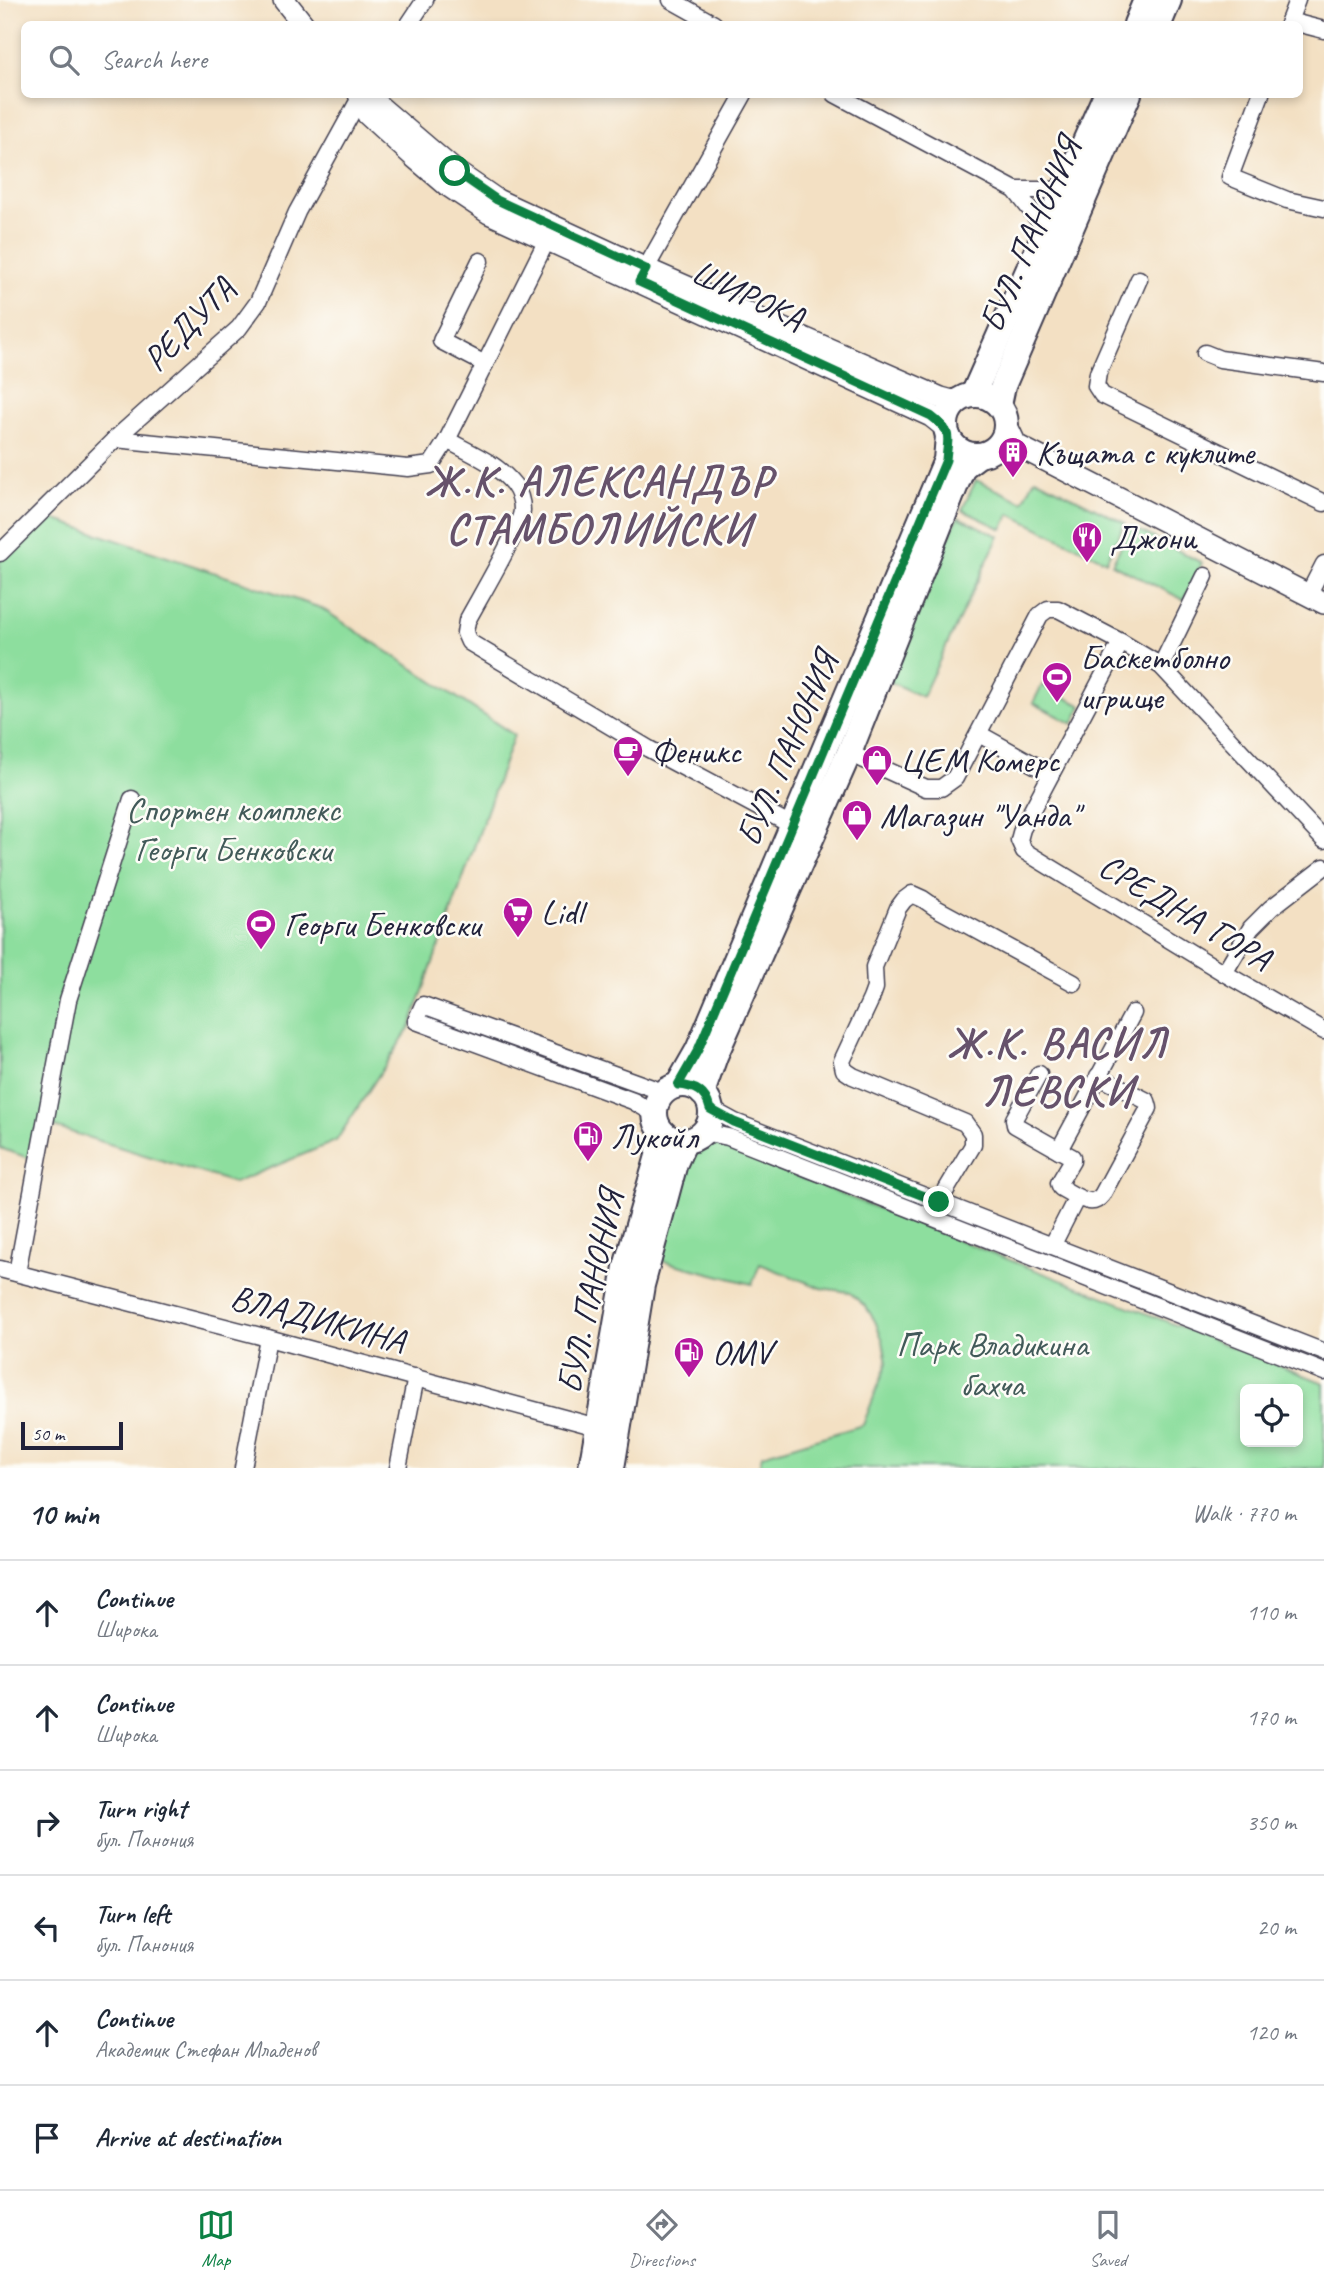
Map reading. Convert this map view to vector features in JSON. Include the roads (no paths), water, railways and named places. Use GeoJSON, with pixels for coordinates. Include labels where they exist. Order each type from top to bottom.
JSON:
{"type":"FeatureCollection","features":[{"type":"Feature","properties":{"kind":"main road"},"geometry":{"type":"LineString","coordinates":[[1137,21],[1146,0]]}},
{"type":"Feature","properties":{"kind":"main road"},"geometry":{"type":"LineString","coordinates":[[1160,21],[1169,0]]}},
{"type":"Feature","properties":{"kind":"main road","name":"ШИРОКА"},"geometry":{"type":"LineString","coordinates":[[361,98],[368,115],[447,185],[489,213],[547,240],[642,275],[941,398],[965,398]]}},
{"type":"Feature","properties":{"kind":"main road","name":"ШИРОКА"},"geometry":{"type":"LineString","coordinates":[[365,98],[379,106],[455,171],[497,200],[642,275],[931,416],[947,432]]}},
{"type":"Feature","properties":{"kind":"main road","name":"БУЛ. ПАНОНИЯ"},"geometry":{"type":"LineString","coordinates":[[612,1468],[607,1432],[626,1267],[658,1156],[664,1106],[698,1050],[946,460],[948,414],[965,398],[1047,231],[1104,98]]}},
{"type":"Feature","properties":{"kind":"main road","name":"БУЛ. ПАНОНИЯ"},"geometry":{"type":"LineString","coordinates":[[591,1468],[607,1432],[675,1163],[700,1119],[715,1056],[849,752],[963,467],[999,435],[1003,386],[1127,98]]}},
{"type":"Feature","properties":{"kind":"main road"},"geometry":{"type":"LineString","coordinates":[[965,398],[988,397],[999,435],[1316,599]]}},
{"type":"Feature","properties":{"kind":"main road"},"geometry":{"type":"LineString","coordinates":[[947,432],[952,443],[964,452],[999,435]]}},
{"type":"Feature","properties":{"kind":"main road"},"geometry":{"type":"LineString","coordinates":[[691,1086],[700,1119],[671,1138],[664,1106],[691,1086]]}},
{"type":"Feature","properties":{"kind":"street"},"geometry":{"type":"LineString","coordinates":[[411,21],[425,0]]}},
{"type":"Feature","properties":{"kind":"street"},"geometry":{"type":"LineString","coordinates":[[671,0],[709,21]]}},
{"type":"Feature","properties":{"kind":"street"},"geometry":{"type":"LineString","coordinates":[[1290,21],[1297,0]]}},
{"type":"Feature","properties":{"kind":"street"},"geometry":{"type":"LineString","coordinates":[[1303,26],[1324,30]]}},
{"type":"Feature","properties":{"kind":"street","name":"РЕДУТА"},"geometry":{"type":"LineString","coordinates":[[0,553],[115,439],[239,328],[258,302],[297,212],[358,98]]}},
{"type":"Feature","properties":{"kind":"street"},"geometry":{"type":"LineString","coordinates":[[642,275],[742,98]]}},
{"type":"Feature","properties":{"kind":"street"},"geometry":{"type":"LineString","coordinates":[[842,98],[1015,190],[1047,231]]}},
{"type":"Feature","properties":{"kind":"street"},"geometry":{"type":"LineString","coordinates":[[1260,98],[1230,177],[1287,200],[1324,208]]}},
{"type":"Feature","properties":{"kind":"street"},"geometry":{"type":"LineString","coordinates":[[1015,190],[1065,190]]}},
{"type":"Feature","properties":{"kind":"street"},"geometry":{"type":"LineString","coordinates":[[115,439],[408,468],[431,465],[447,440],[547,240]]}},
{"type":"Feature","properties":{"kind":"street"},"geometry":{"type":"LineString","coordinates":[[480,261],[441,341],[485,364]]}},
{"type":"Feature","properties":{"kind":"street"},"geometry":{"type":"LineString","coordinates":[[1139,279],[1098,373],[1096,386],[1102,395],[1324,503]]}},
{"type":"Feature","properties":{"kind":"street"},"geometry":{"type":"LineString","coordinates":[[1205,352],[1220,359],[1324,373]]}},
{"type":"Feature","properties":{"kind":"street"},"geometry":{"type":"LineString","coordinates":[[447,440],[493,465],[514,485],[521,498],[522,512],[514,531],[467,621],[465,633],[469,642],[649,748],[793,826]]}},
{"type":"Feature","properties":{"kind":"street"},"geometry":{"type":"LineString","coordinates":[[1316,599],[1324,564]]}},
{"type":"Feature","properties":{"kind":"street"},"geometry":{"type":"LineString","coordinates":[[1161,666],[1205,576]]}},
{"type":"Feature","properties":{"kind":"street"},"geometry":{"type":"LineString","coordinates":[[849,752],[919,786],[941,788],[955,778],[1040,615],[1048,610],[1058,609],[1161,666],[1324,840]]}},
{"type":"Feature","properties":{"kind":"street"},"geometry":{"type":"LineString","coordinates":[[979,734],[1051,774],[1121,642]]}},
{"type":"Feature","properties":{"kind":"street","name":"СРЕДНА ГОРА"},"geometry":{"type":"LineString","coordinates":[[1051,774],[1021,829],[1019,840],[1024,851],[1324,1031]]}},
{"type":"Feature","properties":{"kind":"street"},"geometry":{"type":"LineString","coordinates":[[16,1273],[68,1000],[132,799]]}},
{"type":"Feature","properties":{"kind":"street"},"geometry":{"type":"LineString","coordinates":[[1224,973],[1251,928],[1271,908],[1324,867]]}},
{"type":"Feature","properties":{"kind":"street"},"geometry":{"type":"LineString","coordinates":[[939,1202],[973,1145],[974,1134],[965,1123],[853,1076],[844,1070],[842,1061],[872,999],[875,988],[874,967],[898,908],[912,894],[1074,983]]}},
{"type":"Feature","properties":{"kind":"street"},"geometry":{"type":"LineString","coordinates":[[422,1005],[664,1106],[633,1101],[416,1021],[422,1005]]}},
{"type":"Feature","properties":{"kind":"street"},"geometry":{"type":"LineString","coordinates":[[1059,1150],[1133,1013]]}},
{"type":"Feature","properties":{"kind":"street"},"geometry":{"type":"LineString","coordinates":[[1039,1074],[1014,1119],[1015,1125],[1072,1157],[1059,1183],[1061,1188],[1089,1202],[1097,1201],[1102,1195],[1149,1108],[1147,1101],[1098,1076]]}},
{"type":"Feature","properties":{"kind":"street"},"geometry":{"type":"LineString","coordinates":[[700,1119],[734,1122],[1324,1352]]}},
{"type":"Feature","properties":{"kind":"street"},"geometry":{"type":"LineString","coordinates":[[700,1119],[729,1137],[1324,1372]]}},
{"type":"Feature","properties":{"kind":"street"},"geometry":{"type":"LineString","coordinates":[[1052,1246],[1077,1197]]}},
{"type":"Feature","properties":{"kind":"street","name":"ВЛАДИКИНА"},"geometry":{"type":"LineString","coordinates":[[0,1269],[416,1377],[607,1432]]}},
{"type":"Feature","properties":{"kind":"street"},"geometry":{"type":"LineString","coordinates":[[243,1468],[268,1338]]}},
{"type":"Feature","properties":{"kind":"street"},"geometry":{"type":"LineString","coordinates":[[398,1468],[416,1377]]}},
{"type":"Feature","properties":{"kind":"place","name":"Къщата с куклите"},"geometry":{"type":"Point","coordinates":[1013,479]}},
{"type":"Feature","properties":{"kind":"place","name":"Джони"},"geometry":{"type":"Point","coordinates":[1087,564]}},
{"type":"Feature","properties":{"kind":"place","name":"Баскетболно игрище"},"geometry":{"type":"Point","coordinates":[1057,704]}},
{"type":"Feature","properties":{"kind":"place","name":"Феникс"},"geometry":{"type":"Point","coordinates":[628,778]}},
{"type":"Feature","properties":{"kind":"place","name":"ЦЕМ Комерс"},"geometry":{"type":"Point","coordinates":[877,787]}},
{"type":"Feature","properties":{"kind":"place","name":"Магазин \"Уанда\""},"geometry":{"type":"Point","coordinates":[857,842]}},
{"type":"Feature","properties":{"kind":"place","name":"Lidl"},"geometry":{"type":"Point","coordinates":[518,939]}},
{"type":"Feature","properties":{"kind":"place","name":"Георги Бенковски"},"geometry":{"type":"Point","coordinates":[261,951]}},
{"type":"Feature","properties":{"kind":"place","name":"Лукойл"},"geometry":{"type":"Point","coordinates":[588,1163]}},
{"type":"Feature","properties":{"kind":"place","name":"OMV"},"geometry":{"type":"Point","coordinates":[689,1379]}},
{"type":"Feature","properties":{"kind":"district","name":"Ж.К. АЛЕКСАНДЪР СТАМБОЛИЙСКИ"},"geometry":{"type":"Point","coordinates":[599,505]}},
{"type":"Feature","properties":{"kind":"district","name":"Ж.К. ВАСИЛ ЛЕВСКИ"},"geometry":{"type":"Point","coordinates":[1058,1067]}},
{"type":"Feature","properties":{"kind":"park label","name":"Спортен комплекс Георги Бенковски"},"geometry":{"type":"Point","coordinates":[233,829]}},
{"type":"Feature","properties":{"kind":"park label","name":"Парк Владикина бахча"},"geometry":{"type":"Point","coordinates":[992,1364]}}]}
